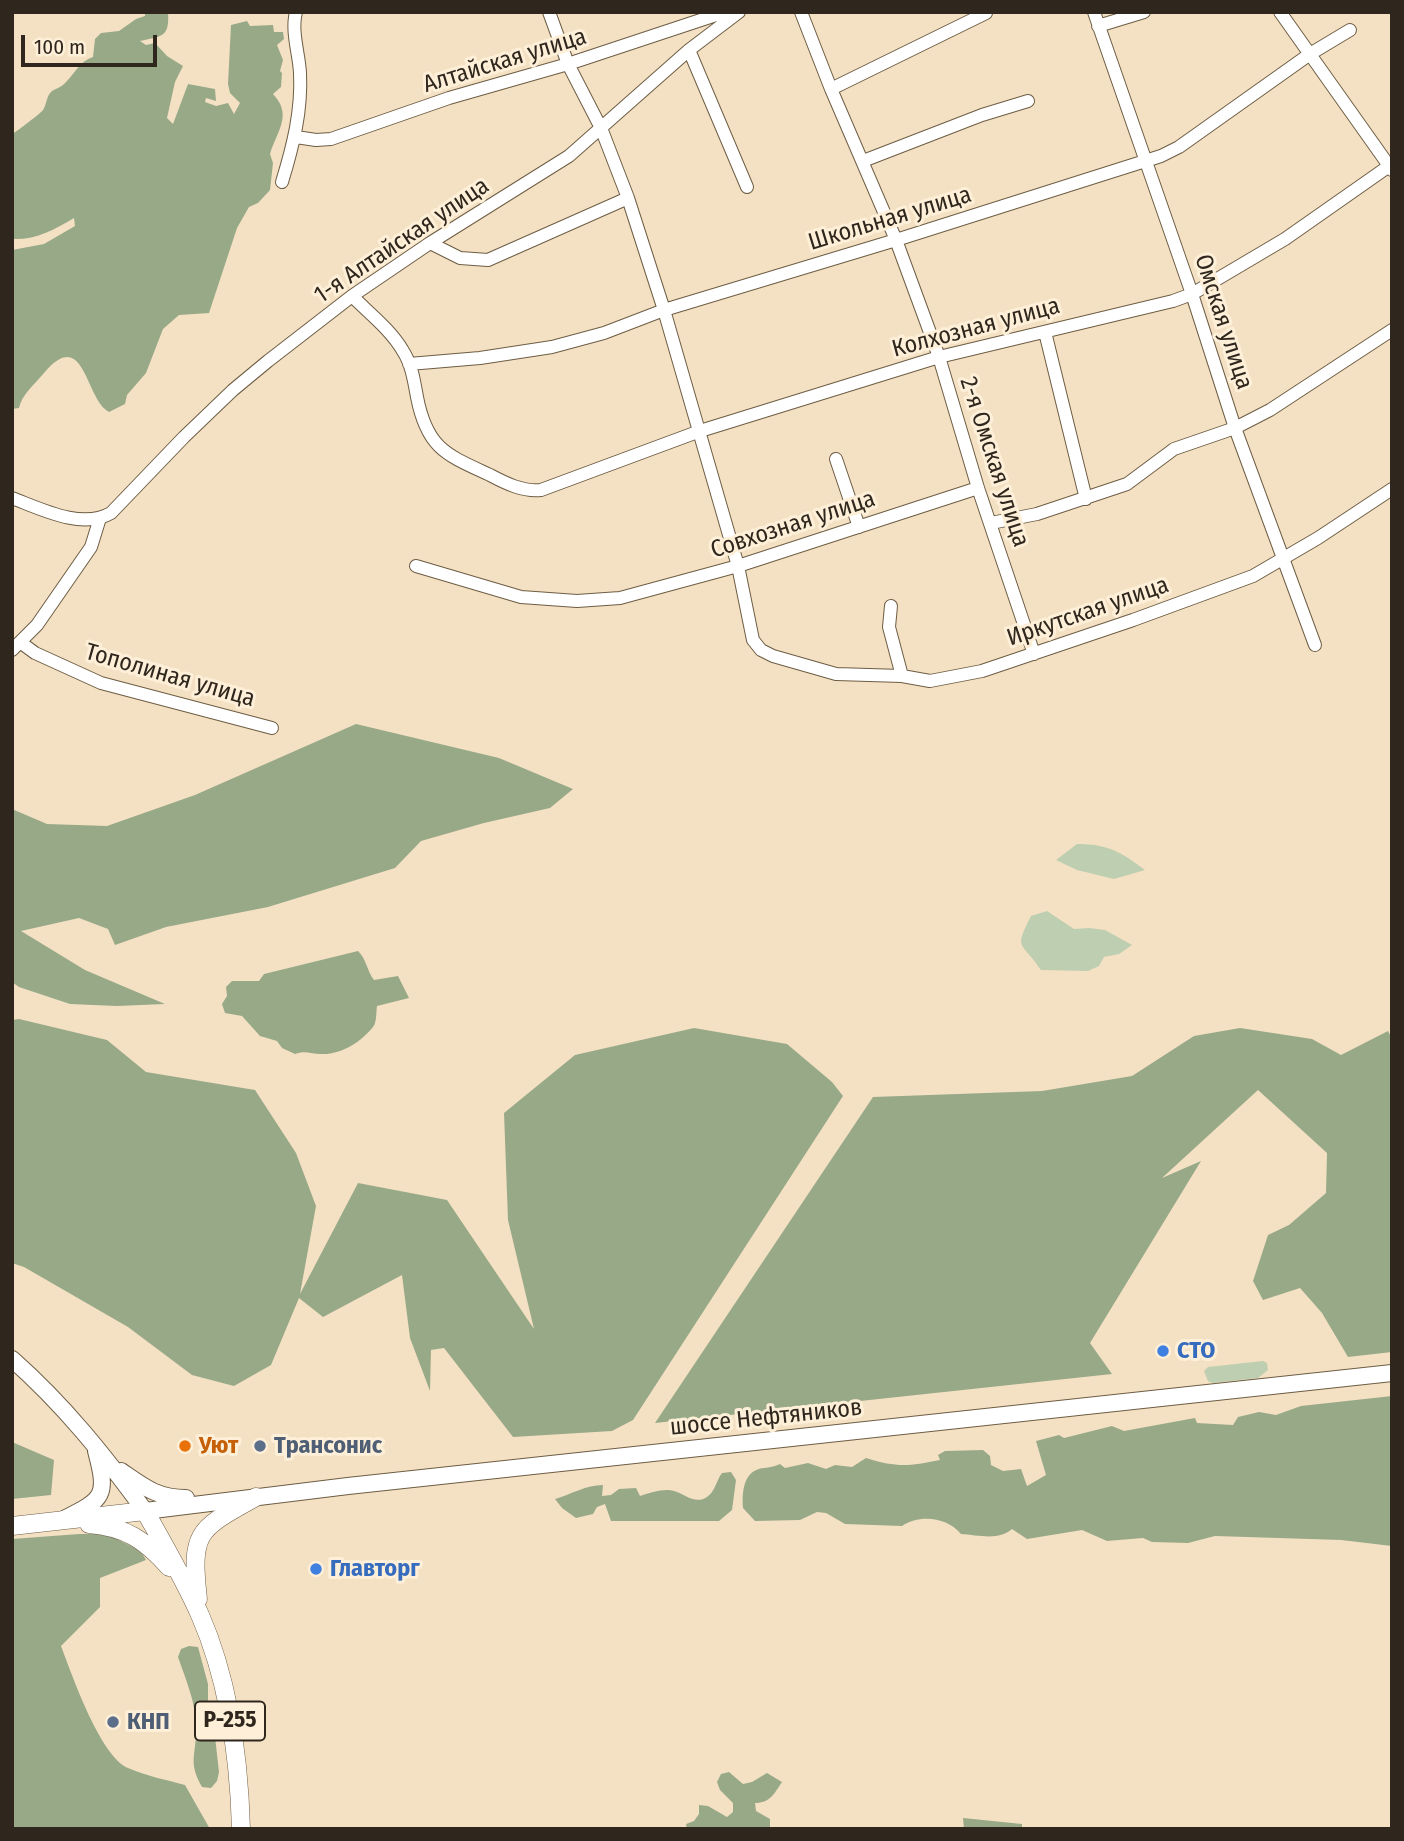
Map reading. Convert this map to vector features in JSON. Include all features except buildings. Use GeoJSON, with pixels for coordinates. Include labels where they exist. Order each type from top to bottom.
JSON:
{"type":"FeatureCollection","features":[{"type":"Feature","properties":{"kind":"highway"},"geometry":{"type":"LineString","coordinates":[[201,1616],[195,1569],[199,1541],[214,1520],[256,1497]]}},
{"type":"Feature","properties":{"kind":"highway"},"geometry":{"type":"LineString","coordinates":[[12,1526],[145,1511]]}},
{"type":"Feature","properties":{"kind":"highway","name":"Р-255"},"geometry":{"type":"LineString","coordinates":[[145,1511],[201,1616],[216,1661],[230,1718],[240,1784],[242,1829]]}},
{"type":"Feature","properties":{"kind":"highway"},"geometry":{"type":"LineString","coordinates":[[58,1521],[99,1525],[127,1532],[148,1546],[187,1587]]}},
{"type":"Feature","properties":{"kind":"main road"},"geometry":{"type":"LineString","coordinates":[[12,1359],[37,1381],[94,1442],[145,1511]]}},
{"type":"Feature","properties":{"kind":"main road","name":"шоссе Нефтяников"},"geometry":{"type":"LineString","coordinates":[[145,1511],[234,1499],[1392,1373]]}},
{"type":"Feature","properties":{"kind":"main road"},"geometry":{"type":"LineString","coordinates":[[58,1521],[91,1506],[102,1492],[104,1478],[94,1442]]}},
{"type":"Feature","properties":{"kind":"main road"},"geometry":{"type":"LineString","coordinates":[[110,1463],[144,1487],[169,1498],[234,1499]]}},
{"type":"Feature","properties":{"kind":"street"},"geometry":{"type":"LineString","coordinates":[[282,182],[296,137],[301,81],[294,27],[296,12]]}},
{"type":"Feature","properties":{"kind":"street"},"geometry":{"type":"LineString","coordinates":[[549,12],[568,64],[601,128],[628,198],[664,310],[738,566]]}},
{"type":"Feature","properties":{"kind":"street","name":"Алтайская улица"},"geometry":{"type":"LineString","coordinates":[[296,137],[331,139],[449,98],[568,64],[725,12]]}},
{"type":"Feature","properties":{"kind":"street","name":"1-я Алтайская улица"},"geometry":{"type":"LineString","coordinates":[[100,518],[119,506],[233,390],[352,296],[430,243],[553,167],[689,50],[738,12]]}},
{"type":"Feature","properties":{"kind":"street","name":"2-я Омская улица"},"geometry":{"type":"LineString","coordinates":[[801,12],[896,240],[939,357],[978,488],[1034,654]]}},
{"type":"Feature","properties":{"kind":"street","name":"Омская улица"},"geometry":{"type":"LineString","coordinates":[[1094,12],[1144,162],[1192,293],[1235,428],[1315,645]]}},
{"type":"Feature","properties":{"kind":"street"},"geometry":{"type":"LineString","coordinates":[[1098,26],[1144,12]]}},
{"type":"Feature","properties":{"kind":"street"},"geometry":{"type":"LineString","coordinates":[[1280,12],[1391,167]]}},
{"type":"Feature","properties":{"kind":"street"},"geometry":{"type":"LineString","coordinates":[[831,89],[986,13]]}},
{"type":"Feature","properties":{"kind":"street","name":"Школьная улица"},"geometry":{"type":"LineString","coordinates":[[409,364],[480,358],[552,347],[604,333],[664,310],[1161,156],[1310,54],[1350,30]]}},
{"type":"Feature","properties":{"kind":"street"},"geometry":{"type":"LineString","coordinates":[[689,50],[747,187]]}},
{"type":"Feature","properties":{"kind":"street"},"geometry":{"type":"LineString","coordinates":[[863,161],[982,115],[1028,101]]}},
{"type":"Feature","properties":{"kind":"street","name":"Колхозная улица"},"geometry":{"type":"LineString","coordinates":[[409,364],[419,406],[430,433],[442,451],[505,482],[528,490],[548,488],[699,431],[939,357],[1173,301],[1192,293],[1285,239],[1391,167]]}},
{"type":"Feature","properties":{"kind":"street"},"geometry":{"type":"LineString","coordinates":[[430,243],[460,258],[488,260],[628,198]]}},
{"type":"Feature","properties":{"kind":"street"},"geometry":{"type":"LineString","coordinates":[[352,296],[393,336],[409,364]]}},
{"type":"Feature","properties":{"kind":"street"},"geometry":{"type":"LineString","coordinates":[[991,523],[1037,514],[1127,484],[1174,449],[1235,428],[1270,410],[1392,330]]}},
{"type":"Feature","properties":{"kind":"street"},"geometry":{"type":"LineString","coordinates":[[1045,332],[1086,499]]}},
{"type":"Feature","properties":{"kind":"street"},"geometry":{"type":"LineString","coordinates":[[836,459],[859,527]]}},
{"type":"Feature","properties":{"kind":"street","name":"Совхозная улица"},"geometry":{"type":"LineString","coordinates":[[416,566],[521,597],[577,601],[620,598],[738,566],[978,488]]}},
{"type":"Feature","properties":{"kind":"street","name":"Иркутская улица"},"geometry":{"type":"LineString","coordinates":[[738,566],[753,640],[773,656],[836,674],[902,676],[937,681],[982,671],[1034,654],[1253,576],[1318,538],[1392,489]]}},
{"type":"Feature","properties":{"kind":"street"},"geometry":{"type":"LineString","coordinates":[[12,498],[73,518],[100,518],[91,547],[37,625],[16,646]]}},
{"type":"Feature","properties":{"kind":"street"},"geometry":{"type":"LineString","coordinates":[[891,606],[889,627],[902,676]]}},
{"type":"Feature","properties":{"kind":"street","name":"Тополиная улица"},"geometry":{"type":"LineString","coordinates":[[16,646],[101,683],[272,728]]}},
{"type":"Feature","properties":{"kind":"green space"},"geometry":{"type":"Polygon","coordinates":[[[145,12],[168,12],[167,27],[162,35],[140,41],[146,45],[155,43],[167,56],[183,66],[175,82],[167,118],[173,124],[188,84],[215,89],[216,101],[206,98],[205,102],[216,106],[228,103],[234,114],[240,103],[230,93],[228,84],[231,25],[247,21],[250,26],[273,25],[274,32],[283,32],[284,39],[277,45],[283,60],[280,71],[281,87],[273,94],[279,102],[283,116],[270,154],[273,163],[270,190],[258,203],[249,207],[237,228],[209,313],[179,315],[163,329],[146,373],[127,395],[125,404],[109,412],[94,394],[83,370],[76,361],[68,357],[58,360],[44,373],[29,389],[19,408],[12,409],[12,250],[44,244],[75,226],[74,218],[37,236],[12,239],[12,136],[43,110],[52,91],[63,85],[81,64],[93,57],[95,39],[101,33],[119,31],[145,16],[145,12]]]}},
{"type":"Feature","properties":{"kind":"green space"},"geometry":{"type":"Polygon","coordinates":[[[356,724],[499,758],[573,789],[550,808],[421,841],[395,868],[268,907],[166,927],[115,945],[108,929],[79,918],[21,931],[85,970],[165,1004],[70,1004],[19,987],[12,982],[12,809],[47,824],[107,826],[195,795],[356,724]]]}},
{"type":"Feature","properties":{"kind":"green space"},"geometry":{"type":"Polygon","coordinates":[[[1077,844],[1114,850],[1145,870],[1114,879],[1077,870],[1056,860],[1077,844]]]}},
{"type":"Feature","properties":{"kind":"green space"},"geometry":{"type":"Polygon","coordinates":[[[1047,911],[1074,929],[1105,930],[1132,945],[1119,954],[1104,957],[1099,966],[1088,971],[1041,970],[1021,941],[1031,916],[1047,911]]]}},
{"type":"Feature","properties":{"kind":"green space"},"geometry":{"type":"Polygon","coordinates":[[[358,951],[374,980],[398,976],[409,998],[377,1006],[373,1027],[363,1038],[343,1050],[328,1054],[295,1054],[282,1048],[277,1041],[260,1036],[242,1016],[225,1013],[222,1004],[227,996],[226,987],[232,981],[259,981],[264,974],[358,951]]]}},
{"type":"Feature","properties":{"kind":"green space"},"geometry":{"type":"Polygon","coordinates":[[[19,1019],[107,1040],[146,1072],[255,1090],[296,1153],[316,1206],[300,1294],[358,1183],[447,1200],[534,1329],[508,1220],[504,1113],[575,1055],[694,1028],[787,1044],[832,1082],[843,1096],[633,1420],[612,1431],[513,1437],[444,1348],[431,1350],[430,1391],[410,1338],[402,1275],[323,1317],[299,1298],[271,1365],[234,1386],[192,1375],[128,1327],[24,1267],[12,1263],[12,1020],[19,1019]]]}},
{"type":"Feature","properties":{"kind":"green space"},"geometry":{"type":"Polygon","coordinates":[[[1240,1028],[1312,1039],[1341,1055],[1388,1031],[1392,1039],[1392,1352],[1348,1357],[1322,1313],[1300,1288],[1263,1300],[1253,1281],[1268,1235],[1289,1225],[1326,1193],[1327,1153],[1258,1090],[1162,1178],[1201,1161],[1090,1343],[1112,1374],[655,1423],[873,1097],[1042,1091],[1132,1076],[1194,1036],[1240,1028]]]}},
{"type":"Feature","properties":{"kind":"green space"},"geometry":{"type":"Polygon","coordinates":[[[1263,1361],[1267,1363],[1268,1370],[1258,1378],[1213,1383],[1208,1381],[1204,1371],[1208,1367],[1263,1361]]]}},
{"type":"Feature","properties":{"kind":"green space"},"geometry":{"type":"Polygon","coordinates":[[[1392,1396],[1392,1546],[1341,1540],[1215,1536],[1188,1543],[1152,1542],[1143,1538],[1107,1541],[1082,1530],[1027,1539],[1012,1529],[995,1536],[961,1534],[948,1524],[933,1519],[917,1520],[902,1526],[845,1524],[826,1513],[817,1512],[800,1520],[755,1521],[743,1508],[748,1477],[757,1470],[780,1464],[785,1468],[808,1463],[826,1469],[835,1465],[852,1467],[866,1458],[895,1465],[911,1465],[940,1460],[938,1455],[945,1451],[983,1450],[990,1456],[991,1465],[1003,1471],[1021,1469],[1027,1486],[1046,1475],[1036,1441],[1059,1435],[1064,1438],[1112,1426],[1124,1431],[1195,1418],[1197,1423],[1233,1425],[1238,1417],[1259,1412],[1276,1415],[1301,1406],[1392,1396]]]}},
{"type":"Feature","properties":{"kind":"green space"},"geometry":{"type":"Polygon","coordinates":[[[12,1442],[54,1460],[51,1495],[12,1499],[12,1442]]]}},
{"type":"Feature","properties":{"kind":"green space"},"geometry":{"type":"Polygon","coordinates":[[[731,1472],[736,1480],[732,1510],[719,1521],[611,1521],[605,1504],[597,1507],[593,1514],[576,1518],[555,1499],[585,1488],[603,1485],[602,1496],[611,1495],[619,1489],[636,1488],[640,1496],[670,1490],[698,1500],[710,1495],[722,1473],[731,1472]]]}},
{"type":"Feature","properties":{"kind":"green space"},"geometry":{"type":"Polygon","coordinates":[[[107,1534],[141,1551],[146,1560],[100,1578],[100,1607],[61,1646],[88,1713],[107,1748],[118,1761],[135,1771],[185,1785],[210,1829],[12,1829],[12,1539],[107,1534]]]}},
{"type":"Feature","properties":{"kind":"green space"},"geometry":{"type":"Polygon","coordinates":[[[198,1647],[208,1684],[208,1702],[212,1710],[219,1772],[217,1781],[211,1788],[202,1787],[194,1764],[196,1718],[178,1657],[181,1649],[198,1647]]]}},
{"type":"Feature","properties":{"kind":"green space"},"geometry":{"type":"Polygon","coordinates":[[[729,1772],[743,1784],[767,1773],[782,1782],[768,1800],[755,1803],[756,1811],[770,1819],[770,1829],[687,1829],[686,1824],[694,1821],[699,1814],[699,1805],[708,1806],[727,1817],[733,1812],[733,1803],[720,1790],[717,1782],[721,1774],[729,1772]]]}},
{"type":"Feature","properties":{"kind":"green space"},"geometry":{"type":"Polygon","coordinates":[[[963,1818],[1022,1824],[1022,1829],[964,1829],[963,1818]]]}},
{"type":"Feature","properties":{"kind":"place","name":"СТО"},"geometry":{"type":"Point","coordinates":[1163,1351]}},
{"type":"Feature","properties":{"kind":"place","name":"Уют"},"geometry":{"type":"Point","coordinates":[185,1446]}},
{"type":"Feature","properties":{"kind":"place","name":"Трансонис"},"geometry":{"type":"Point","coordinates":[260,1446]}},
{"type":"Feature","properties":{"kind":"place","name":"Главторг"},"geometry":{"type":"Point","coordinates":[316,1569]}},
{"type":"Feature","properties":{"kind":"place","name":"КНП"},"geometry":{"type":"Point","coordinates":[113,1722]}}]}
